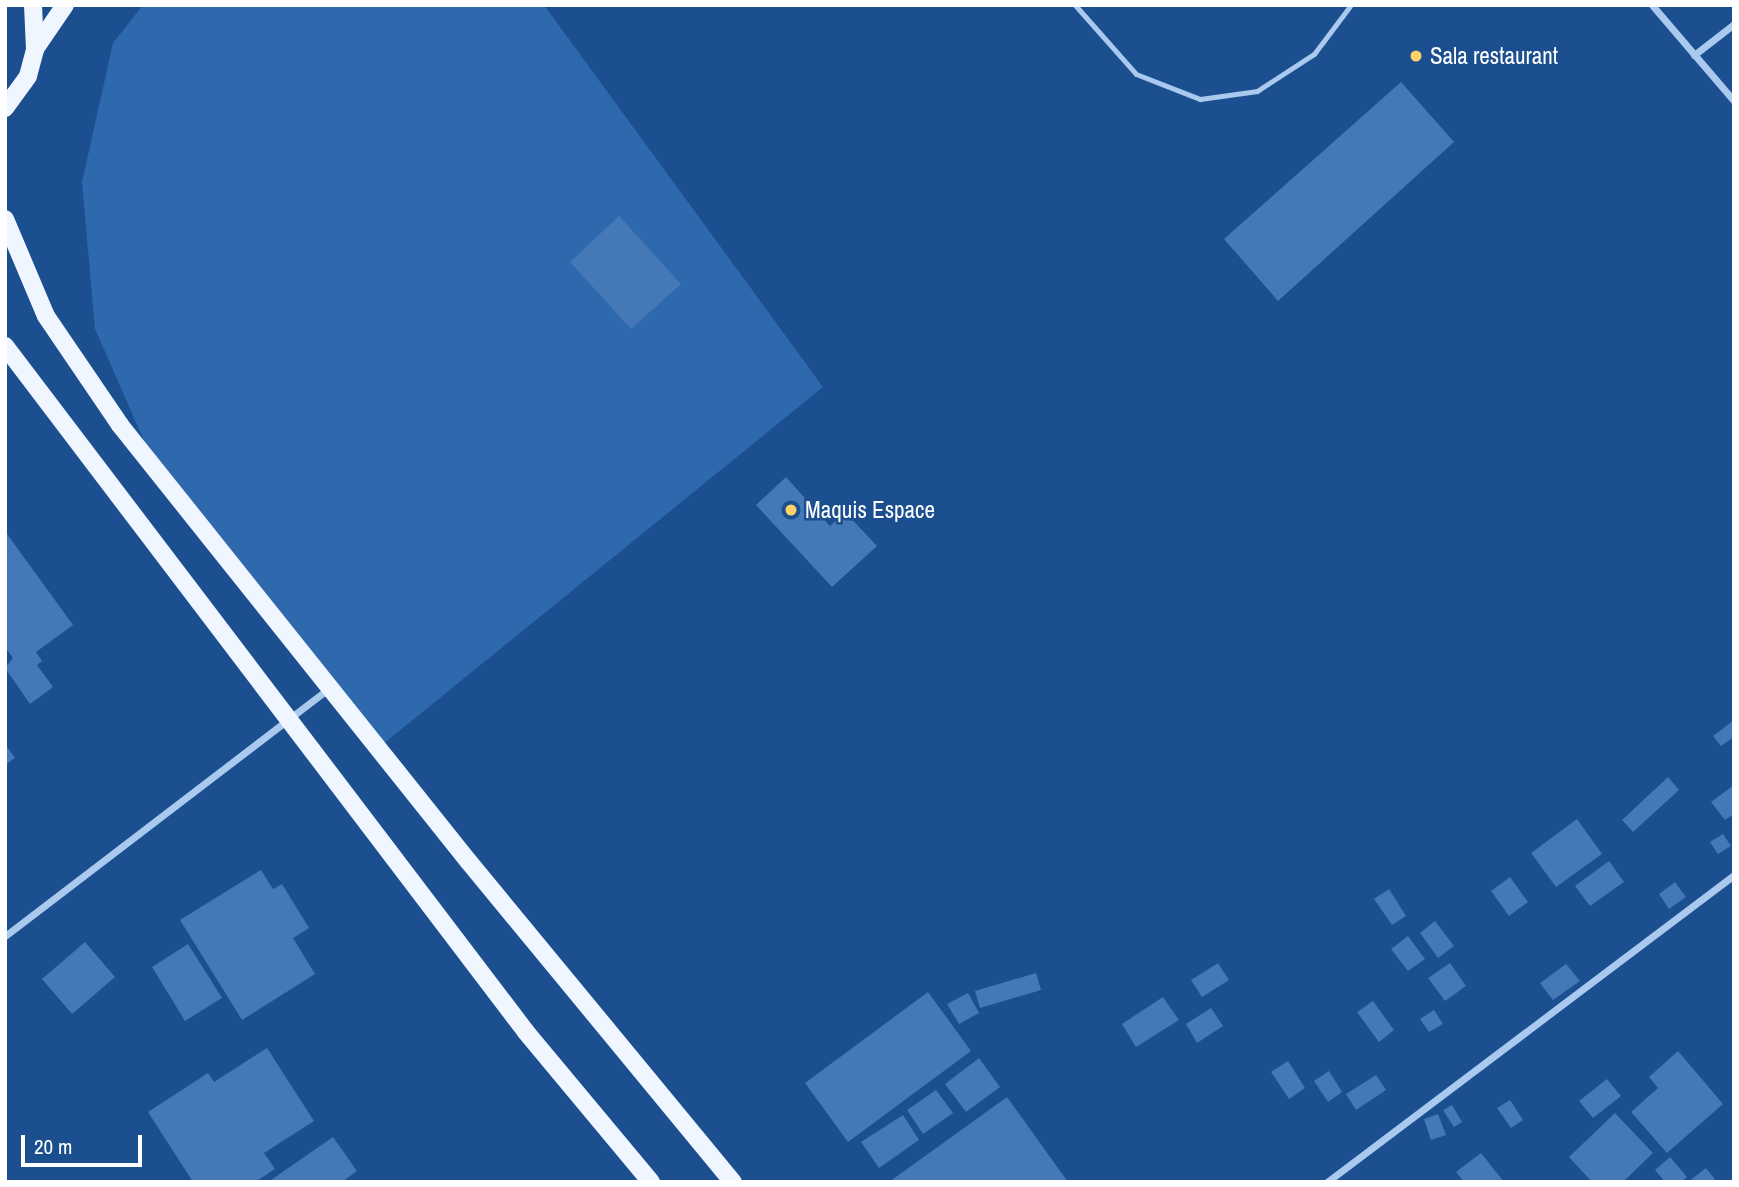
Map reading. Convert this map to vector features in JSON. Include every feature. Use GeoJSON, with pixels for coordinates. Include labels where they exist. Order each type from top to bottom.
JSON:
{"type":"FeatureCollection","features":[{"type":"Feature","properties":{"kind":"main road"},"geometry":{"type":"LineString","coordinates":[[5,108],[28,76],[35,49],[33,5]]}},
{"type":"Feature","properties":{"kind":"main road"},"geometry":{"type":"LineString","coordinates":[[35,49],[65,5]]}},
{"type":"Feature","properties":{"kind":"main road"},"geometry":{"type":"LineString","coordinates":[[5,219],[46,316],[120,425],[328,688],[733,1182]]}},
{"type":"Feature","properties":{"kind":"main road"},"geometry":{"type":"LineString","coordinates":[[6,350],[286,722],[526,1032],[651,1182]]}},
{"type":"Feature","properties":{"kind":"street"},"geometry":{"type":"LineString","coordinates":[[1652,5],[1734,101]]}},
{"type":"Feature","properties":{"kind":"street"},"geometry":{"type":"LineString","coordinates":[[1694,55],[1734,24]]}},
{"type":"Feature","properties":{"kind":"street"},"geometry":{"type":"LineString","coordinates":[[5,936],[328,688]]}},
{"type":"Feature","properties":{"kind":"street"},"geometry":{"type":"LineString","coordinates":[[1327,1182],[1734,875]]}},
{"type":"Feature","properties":{"kind":"lane"},"geometry":{"type":"LineString","coordinates":[[1075,5],[1136,74],[1200,99],[1258,91],[1314,54],[1350,6]]}},
{"type":"Feature","properties":{"kind":"shaded area"},"geometry":{"type":"Polygon","coordinates":[[[143,5],[544,5],[823,387],[382,745],[149,452],[95,329],[82,182],[113,43],[143,5]]]}},
{"type":"Feature","properties":{"kind":"building"},"geometry":{"type":"Polygon","coordinates":[[[1401,82],[1454,142],[1278,301],[1224,239],[1401,82]]]}},
{"type":"Feature","properties":{"kind":"building"},"geometry":{"type":"Polygon","coordinates":[[[619,216],[681,284],[631,329],[570,262],[619,216]]]}},
{"type":"Feature","properties":{"kind":"building"},"geometry":{"type":"Polygon","coordinates":[[[786,477],[830,526],[845,512],[877,546],[832,587],[756,505],[786,477]]]}},
{"type":"Feature","properties":{"kind":"building"},"geometry":{"type":"Polygon","coordinates":[[[7,534],[73,625],[36,652],[42,661],[37,665],[53,687],[30,704],[5,668],[13,658],[5,647],[7,534]]]}},
{"type":"Feature","properties":{"kind":"building"},"geometry":{"type":"Polygon","coordinates":[[[1734,720],[1734,737],[1721,746],[1713,736],[1734,720]]]}},
{"type":"Feature","properties":{"kind":"building"},"geometry":{"type":"Polygon","coordinates":[[[5,744],[15,758],[5,765],[5,744]]]}},
{"type":"Feature","properties":{"kind":"building"},"geometry":{"type":"Polygon","coordinates":[[[1668,777],[1679,790],[1633,832],[1622,820],[1668,777]]]}},
{"type":"Feature","properties":{"kind":"building"},"geometry":{"type":"Polygon","coordinates":[[[1734,785],[1734,814],[1725,820],[1711,802],[1734,785]]]}},
{"type":"Feature","properties":{"kind":"building"},"geometry":{"type":"Polygon","coordinates":[[[1577,819],[1602,854],[1556,887],[1531,853],[1577,819]]]}},
{"type":"Feature","properties":{"kind":"building"},"geometry":{"type":"Polygon","coordinates":[[[1723,834],[1731,846],[1718,854],[1710,842],[1723,834]]]}},
{"type":"Feature","properties":{"kind":"building"},"geometry":{"type":"Polygon","coordinates":[[[1609,861],[1624,882],[1590,906],[1575,886],[1609,861]]]}},
{"type":"Feature","properties":{"kind":"building"},"geometry":{"type":"Polygon","coordinates":[[[261,870],[273,889],[282,884],[309,928],[293,938],[315,974],[242,1020],[180,920],[261,870]]]}},
{"type":"Feature","properties":{"kind":"building"},"geometry":{"type":"Polygon","coordinates":[[[1510,877],[1528,902],[1509,916],[1491,891],[1510,877]]]}},
{"type":"Feature","properties":{"kind":"building"},"geometry":{"type":"Polygon","coordinates":[[[1675,882],[1686,897],[1669,909],[1659,894],[1675,882]]]}},
{"type":"Feature","properties":{"kind":"building"},"geometry":{"type":"Polygon","coordinates":[[[1389,889],[1406,916],[1392,925],[1374,899],[1389,889]]]}},
{"type":"Feature","properties":{"kind":"building"},"geometry":{"type":"Polygon","coordinates":[[[1435,921],[1454,946],[1438,958],[1420,933],[1435,921]]]}},
{"type":"Feature","properties":{"kind":"building"},"geometry":{"type":"Polygon","coordinates":[[[1408,936],[1425,959],[1408,971],[1391,949],[1408,936]]]}},
{"type":"Feature","properties":{"kind":"building"},"geometry":{"type":"Polygon","coordinates":[[[85,942],[115,977],[72,1014],[42,979],[85,942]]]}},
{"type":"Feature","properties":{"kind":"building"},"geometry":{"type":"Polygon","coordinates":[[[188,944],[222,998],[185,1021],[152,967],[188,944]]]}},
{"type":"Feature","properties":{"kind":"building"},"geometry":{"type":"Polygon","coordinates":[[[1218,963],[1229,980],[1202,997],[1191,980],[1218,963]]]}},
{"type":"Feature","properties":{"kind":"building"},"geometry":{"type":"Polygon","coordinates":[[[1450,963],[1466,986],[1445,1001],[1428,978],[1450,963]]]}},
{"type":"Feature","properties":{"kind":"building"},"geometry":{"type":"Polygon","coordinates":[[[1566,964],[1580,981],[1553,1000],[1540,983],[1566,964]]]}},
{"type":"Feature","properties":{"kind":"building"},"geometry":{"type":"Polygon","coordinates":[[[1036,973],[1041,990],[980,1008],[975,991],[1036,973]]]}},
{"type":"Feature","properties":{"kind":"building"},"geometry":{"type":"Polygon","coordinates":[[[928,992],[971,1051],[848,1142],[805,1083],[928,992]]]}},
{"type":"Feature","properties":{"kind":"building"},"geometry":{"type":"Polygon","coordinates":[[[968,993],[979,1013],[959,1024],[947,1004],[968,993]]]}},
{"type":"Feature","properties":{"kind":"building"},"geometry":{"type":"Polygon","coordinates":[[[1163,997],[1179,1020],[1136,1047],[1122,1024],[1163,997]]]}},
{"type":"Feature","properties":{"kind":"building"},"geometry":{"type":"Polygon","coordinates":[[[1373,1001],[1394,1030],[1379,1042],[1357,1012],[1373,1001]]]}},
{"type":"Feature","properties":{"kind":"building"},"geometry":{"type":"Polygon","coordinates":[[[1211,1008],[1223,1026],[1197,1043],[1186,1024],[1211,1008]]]}},
{"type":"Feature","properties":{"kind":"building"},"geometry":{"type":"Polygon","coordinates":[[[1434,1010],[1443,1024],[1429,1032],[1420,1019],[1434,1010]]]}},
{"type":"Feature","properties":{"kind":"building"},"geometry":{"type":"Polygon","coordinates":[[[267,1048],[314,1121],[264,1153],[275,1169],[255,1182],[193,1182],[148,1112],[208,1073],[214,1082],[267,1048]]]}},
{"type":"Feature","properties":{"kind":"building"},"geometry":{"type":"Polygon","coordinates":[[[1678,1051],[1723,1104],[1667,1153],[1631,1112],[1658,1088],[1649,1077],[1678,1051]]]}},
{"type":"Feature","properties":{"kind":"building"},"geometry":{"type":"Polygon","coordinates":[[[979,1058],[1000,1087],[966,1112],[945,1084],[979,1058]]]}},
{"type":"Feature","properties":{"kind":"building"},"geometry":{"type":"Polygon","coordinates":[[[1288,1061],[1305,1088],[1289,1099],[1271,1072],[1288,1061]]]}},
{"type":"Feature","properties":{"kind":"building"},"geometry":{"type":"Polygon","coordinates":[[[1329,1071],[1342,1092],[1328,1102],[1314,1081],[1329,1071]]]}},
{"type":"Feature","properties":{"kind":"building"},"geometry":{"type":"Polygon","coordinates":[[[1376,1075],[1386,1090],[1356,1110],[1346,1094],[1376,1075]]]}},
{"type":"Feature","properties":{"kind":"building"},"geometry":{"type":"Polygon","coordinates":[[[1607,1079],[1621,1096],[1593,1118],[1579,1101],[1607,1079]]]}},
{"type":"Feature","properties":{"kind":"building"},"geometry":{"type":"Polygon","coordinates":[[[936,1090],[953,1113],[923,1134],[907,1110],[936,1090]]]}},
{"type":"Feature","properties":{"kind":"building"},"geometry":{"type":"Polygon","coordinates":[[[1007,1097],[1068,1182],[889,1182],[1007,1097]]]}},
{"type":"Feature","properties":{"kind":"building"},"geometry":{"type":"Polygon","coordinates":[[[1510,1100],[1523,1120],[1511,1128],[1497,1108],[1510,1100]]]}},
{"type":"Feature","properties":{"kind":"building"},"geometry":{"type":"Polygon","coordinates":[[[1452,1105],[1462,1122],[1454,1127],[1443,1110],[1452,1105]]]}},
{"type":"Feature","properties":{"kind":"building"},"geometry":{"type":"Polygon","coordinates":[[[1615,1113],[1653,1153],[1623,1182],[1592,1182],[1569,1157],[1615,1113]]]}},
{"type":"Feature","properties":{"kind":"building"},"geometry":{"type":"Polygon","coordinates":[[[1438,1114],[1446,1135],[1431,1140],[1424,1119],[1438,1114]]]}},
{"type":"Feature","properties":{"kind":"building"},"geometry":{"type":"Polygon","coordinates":[[[903,1115],[919,1140],[879,1168],[861,1142],[903,1115]]]}},
{"type":"Feature","properties":{"kind":"building"},"geometry":{"type":"Polygon","coordinates":[[[333,1137],[357,1171],[342,1182],[268,1182],[333,1137]]]}},
{"type":"Feature","properties":{"kind":"building"},"geometry":{"type":"Polygon","coordinates":[[[1481,1153],[1504,1182],[1464,1182],[1456,1172],[1481,1153]]]}},
{"type":"Feature","properties":{"kind":"building"},"geometry":{"type":"Polygon","coordinates":[[[1670,1157],[1687,1177],[1681,1182],[1665,1182],[1655,1170],[1670,1157]]]}},
{"type":"Feature","properties":{"kind":"building"},"geometry":{"type":"Polygon","coordinates":[[[1706,1168],[1717,1182],[1688,1182],[1706,1168]]]}},
{"type":"Feature","properties":{"kind":"place","name":"Sala restaurant"},"geometry":{"type":"Point","coordinates":[1416,56]}},
{"type":"Feature","properties":{"kind":"place","name":"Maquis Espace"},"geometry":{"type":"Point","coordinates":[791,510]}}]}
